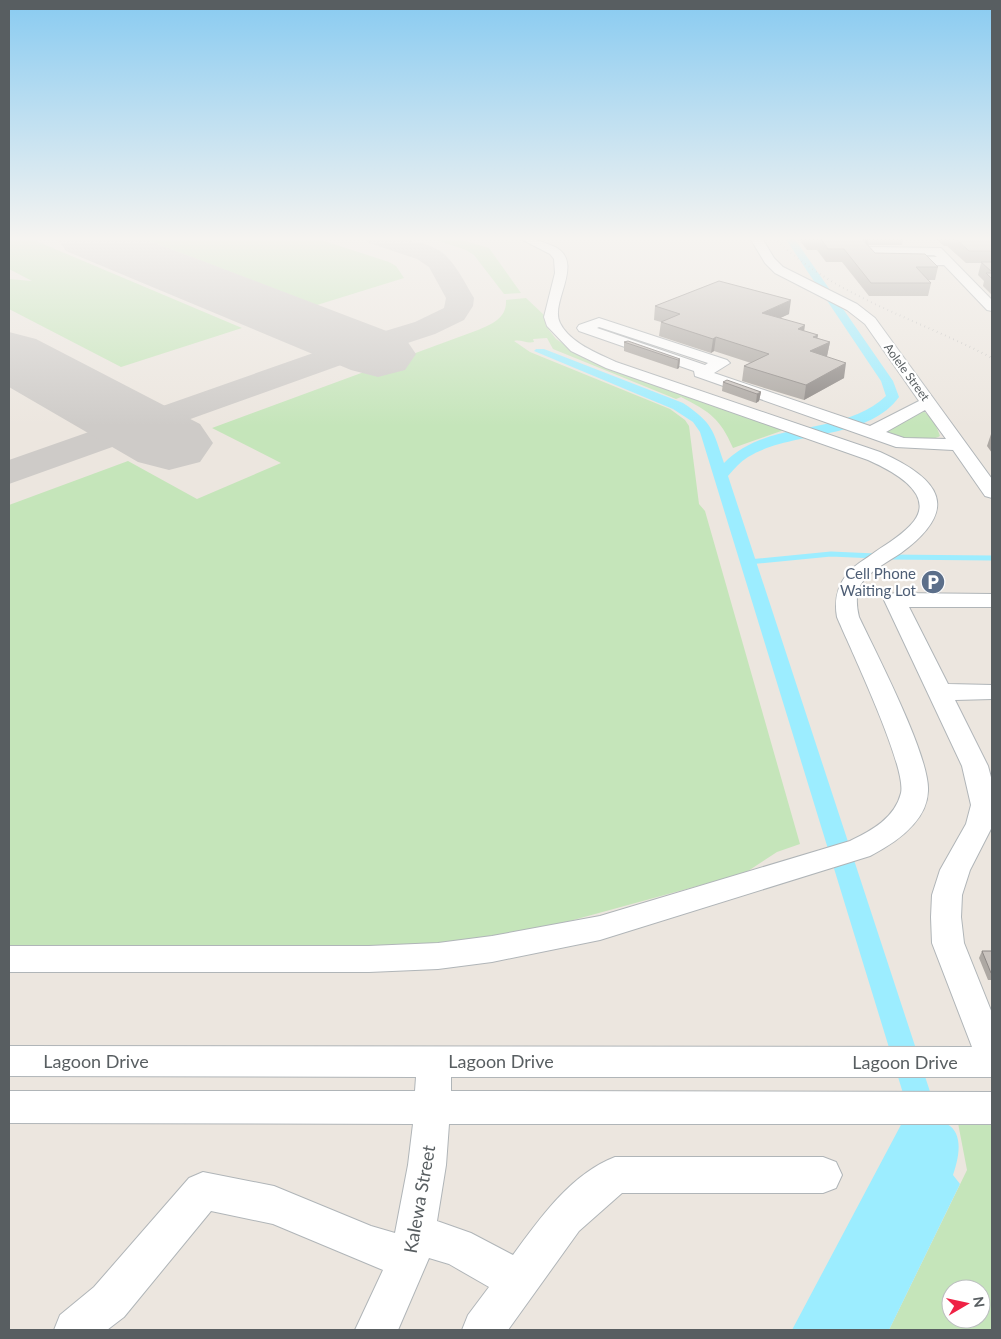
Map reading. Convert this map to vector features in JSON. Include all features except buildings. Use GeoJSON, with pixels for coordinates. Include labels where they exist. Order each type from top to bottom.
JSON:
{"type":"FeatureCollection","features":[{"type":"Feature","properties":{"kind":"street"},"geometry":{"type":"LineString","coordinates":[[9,959],[369,959],[474,952],[532,943],[600,928],[860,849],[883,837],[905,817],[915,792],[914,778],[903,742],[847,612],[847,591],[856,576],[914,532],[925,520],[929,507],[925,493],[914,479],[898,467],[826,438],[601,361],[576,348],[557,330],[551,317],[555,300]]}},
{"type":"Feature","properties":{"kind":"street","name":"Aolele Street"},"geometry":{"type":"LineString","coordinates":[[839,300],[859,312],[873,325],[992,492]]}},
{"type":"Feature","properties":{"kind":"street"},"geometry":{"type":"LineString","coordinates":[[557,330],[574,326],[584,328],[599,322],[722,363],[700,373],[835,421],[913,444],[959,446]]}},
{"type":"Feature","properties":{"kind":"street"},"geometry":{"type":"LineString","coordinates":[[871,433],[928,402]]}},
{"type":"Feature","properties":{"kind":"street"},"geometry":{"type":"LineString","coordinates":[[992,600],[895,600],[975,766],[985,805],[980,824],[956,870],[947,895],[946,917],[948,943],[992,1054]]}},
{"type":"Feature","properties":{"kind":"street"},"geometry":{"type":"LineString","coordinates":[[940,692],[992,692]]}},
{"type":"Feature","properties":{"kind":"street","name":"Lagoon Drive"},"geometry":{"type":"LineString","coordinates":[[9,1061],[992,1062]]}},
{"type":"Feature","properties":{"kind":"street","name":"Kalewa Street"},"geometry":{"type":"LineString","coordinates":[[376,1330],[412,1246],[427,1169],[433,1107],[434,1061]]}},
{"type":"Feature","properties":{"kind":"street"},"geometry":{"type":"LineString","coordinates":[[9,1107],[992,1108]]}},
{"type":"Feature","properties":{"kind":"street"},"geometry":{"type":"LineString","coordinates":[[484,1330],[565,1217],[615,1175],[823,1175]]}},
{"type":"Feature","properties":{"kind":"street"},"geometry":{"type":"LineString","coordinates":[[75,1330],[109,1302],[203,1191],[274,1206],[371,1246],[457,1247],[519,1281]]}},
{"type":"Feature","properties":{"kind":"green space"},"geometry":{"type":"Polygon","coordinates":[[[9,300],[177,300],[242,328],[121,367],[9,309],[9,300]]]}},
{"type":"Feature","properties":{"kind":"green space"},"geometry":{"type":"Polygon","coordinates":[[[305,300],[332,300],[317,305],[305,300]]]}},
{"type":"Feature","properties":{"kind":"green space"},"geometry":{"type":"Polygon","coordinates":[[[506,300],[529,300],[544,315],[546,326],[556,339],[586,359],[784,430],[733,448],[723,429],[713,417],[700,407],[681,397],[676,399],[553,349],[547,338],[533,339],[534,342],[514,341],[530,352],[670,409],[685,420],[689,426],[699,504],[705,511],[800,844],[777,852],[745,873],[555,925],[498,938],[412,948],[9,946],[9,505],[128,461],[197,499],[281,463],[212,428],[478,330],[498,320],[506,306],[506,300]]]}},
{"type":"Feature","properties":{"kind":"green space"},"geometry":{"type":"Polygon","coordinates":[[[922,411],[931,418],[940,436],[914,440],[899,437],[888,432],[887,430],[922,411]]]}},
{"type":"Feature","properties":{"kind":"green space"},"geometry":{"type":"Polygon","coordinates":[[[958,1123],[992,1123],[992,1330],[889,1330],[967,1170],[958,1123]]]}},
{"type":"Feature","properties":{"kind":"water"},"geometry":{"type":"Polygon","coordinates":[[[903,1121],[938,1122],[953,1128],[959,1148],[953,1175],[960,1184],[889,1330],[792,1330],[903,1121]]]}},
{"type":"Feature","properties":{"kind":"waterway"},"geometry":{"type":"LineString","coordinates":[[721,475],[741,455],[758,446],[863,419],[880,410],[893,397],[887,381],[832,300]]}},
{"type":"Feature","properties":{"kind":"waterway"},"geometry":{"type":"LineString","coordinates":[[540,351],[678,406],[698,419],[707,432],[721,475]]}},
{"type":"Feature","properties":{"kind":"waterway"},"geometry":{"type":"LineString","coordinates":[[721,475],[924,1116]]}},
{"type":"Feature","properties":{"kind":"waterway"},"geometry":{"type":"LineString","coordinates":[[748,562],[831,554],[875,556]]}},
{"type":"Feature","properties":{"kind":"waterway"},"geometry":{"type":"LineString","coordinates":[[887,557],[992,558]]}},
{"type":"Feature","properties":{"kind":"taxiway"},"geometry":{"type":"LineString","coordinates":[[9,473],[330,358],[425,328],[454,314],[459,306],[460,300]]}},
{"type":"Feature","properties":{"kind":"runway"},"geometry":{"type":"LineString","coordinates":[[244,300],[378,354]]}},
{"type":"Feature","properties":{"kind":"runway"},"geometry":{"type":"LineString","coordinates":[[9,355],[169,443]]}},
{"type":"Feature","properties":{"kind":"railway"},"geometry":{"type":"LineString","coordinates":[[867,300],[992,358]]}},
{"type":"Feature","properties":{"kind":"place","name":"Cell Phone Waiting Lot"},"geometry":{"type":"Point","coordinates":[933,582]}}]}
